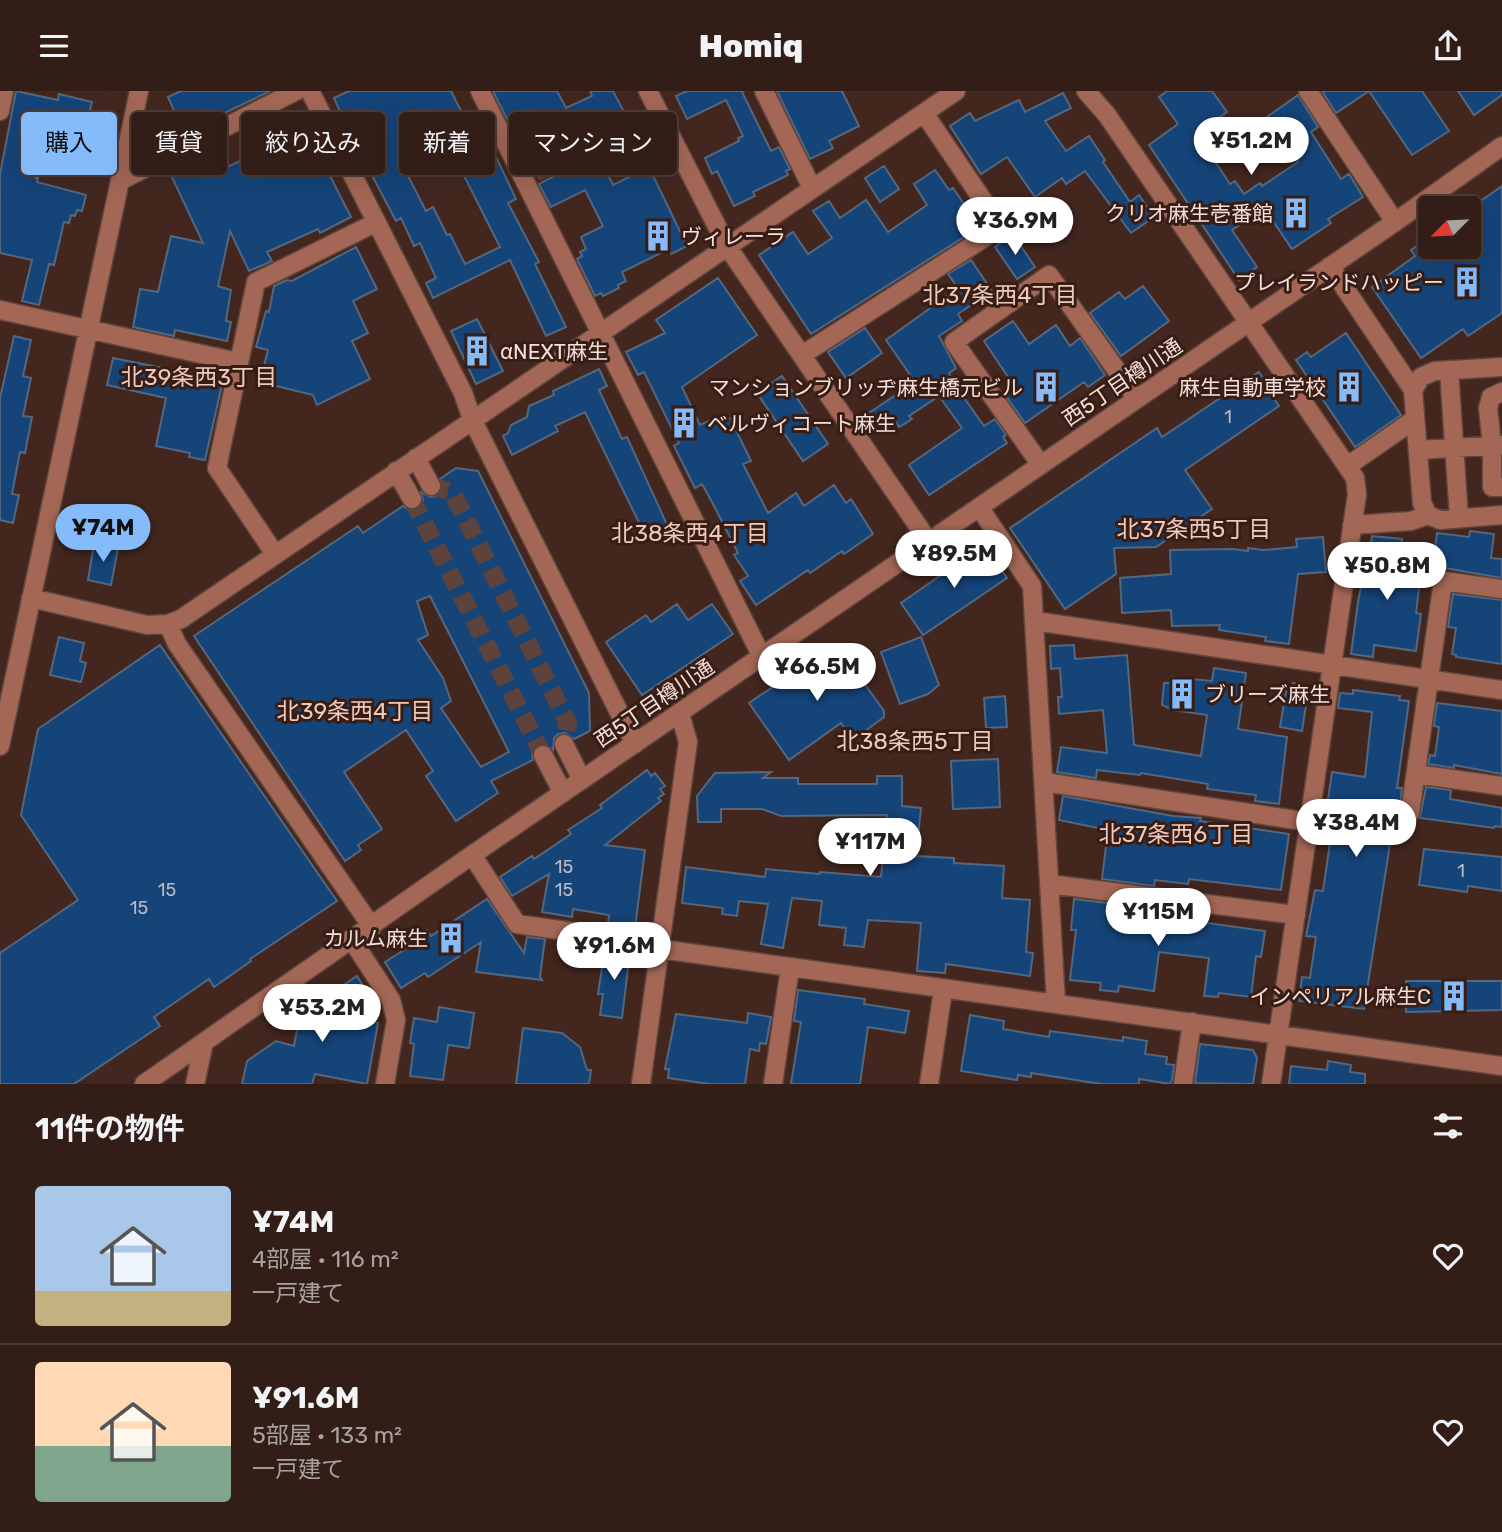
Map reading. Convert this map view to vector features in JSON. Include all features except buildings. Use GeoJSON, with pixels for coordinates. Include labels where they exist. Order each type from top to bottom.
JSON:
{"type":"FeatureCollection","features":[{"type":"Feature","properties":{"kind":"street"},"geometry":{"type":"LineString","coordinates":[[0,111],[4,91]]}},
{"type":"Feature","properties":{"kind":"street"},"geometry":{"type":"LineString","coordinates":[[0,745],[139,91]]}},
{"type":"Feature","properties":{"kind":"street"},"geometry":{"type":"LineString","coordinates":[[120,181],[296,91]]}},
{"type":"Feature","properties":{"kind":"street"},"geometry":{"type":"LineString","coordinates":[[310,91],[463,393],[472,419],[635,744]]}},
{"type":"Feature","properties":{"kind":"street"},"geometry":{"type":"LineString","coordinates":[[480,91],[762,657]]}},
{"type":"Feature","properties":{"kind":"street"},"geometry":{"type":"LineString","coordinates":[[648,91],[727,246],[929,542]]}},
{"type":"Feature","properties":{"kind":"street"},"geometry":{"type":"LineString","coordinates":[[764,91],[812,188]]}},
{"type":"Feature","properties":{"kind":"street"},"geometry":{"type":"LineString","coordinates":[[31,598],[147,625],[168,624],[181,618],[956,91]]}},
{"type":"Feature","properties":{"kind":"street"},"geometry":{"type":"LineString","coordinates":[[1086,91],[1107,115],[1349,465],[1355,478],[1357,494],[1271,1084]]}},
{"type":"Feature","properties":{"kind":"street"},"geometry":{"type":"LineString","coordinates":[[1308,91],[1395,222]]}},
{"type":"Feature","properties":{"kind":"street"},"geometry":{"type":"LineString","coordinates":[[802,355],[1001,227],[924,113]]}},
{"type":"Feature","properties":{"kind":"street","name":"西5丁目樽川通"},"geometry":{"type":"LineString","coordinates":[[144,1084],[1502,146]]}},
{"type":"Feature","properties":{"kind":"street"},"geometry":{"type":"LineString","coordinates":[[275,554],[217,468],[256,282],[375,223]]}},
{"type":"Feature","properties":{"kind":"street"},"geometry":{"type":"LineString","coordinates":[[1330,266],[1413,390],[1422,503],[1428,515],[1440,520],[1502,515]]}},
{"type":"Feature","properties":{"kind":"street"},"geometry":{"type":"LineString","coordinates":[[1041,465],[954,342],[1049,275],[1137,399]]}},
{"type":"Feature","properties":{"kind":"street"},"geometry":{"type":"LineString","coordinates":[[0,310],[238,362]]}},
{"type":"Feature","properties":{"kind":"street"},"geometry":{"type":"LineString","coordinates":[[1413,390],[1421,377],[1435,371],[1502,367]]}},
{"type":"Feature","properties":{"kind":"street"},"geometry":{"type":"LineString","coordinates":[[1449,370],[1459,518]]}},
{"type":"Feature","properties":{"kind":"street"},"geometry":{"type":"LineString","coordinates":[[1502,392],[1491,397],[1488,408],[1497,445],[1492,487],[1502,487]]}},
{"type":"Feature","properties":{"kind":"street"},"geometry":{"type":"LineString","coordinates":[[1349,465],[1415,419]]}},
{"type":"Feature","properties":{"kind":"street"},"geometry":{"type":"LineString","coordinates":[[1418,450],[1497,445]]}},
{"type":"Feature","properties":{"kind":"street"},"geometry":{"type":"LineString","coordinates":[[416,458],[431,486]]}},
{"type":"Feature","properties":{"kind":"street"},"geometry":{"type":"LineString","coordinates":[[396,471],[412,499]]}},
{"type":"Feature","properties":{"kind":"street"},"geometry":{"type":"LineString","coordinates":[[979,507],[1032,586],[1056,1003]]}},
{"type":"Feature","properties":{"kind":"street"},"geometry":{"type":"LineString","coordinates":[[1352,525],[1411,521],[1428,515]]}},
{"type":"Feature","properties":{"kind":"street"},"geometry":{"type":"LineString","coordinates":[[1410,813],[1443,581],[1502,589]]}},
{"type":"Feature","properties":{"kind":"street"},"geometry":{"type":"LineString","coordinates":[[1035,621],[1502,690]]}},
{"type":"Feature","properties":{"kind":"street"},"geometry":{"type":"LineString","coordinates":[[168,624],[185,656],[372,926]]}},
{"type":"Feature","properties":{"kind":"street"},"geometry":{"type":"LineString","coordinates":[[641,1084],[688,742],[680,714]]}},
{"type":"Feature","properties":{"kind":"street"},"geometry":{"type":"LineString","coordinates":[[564,744],[582,780]]}},
{"type":"Feature","properties":{"kind":"street"},"geometry":{"type":"LineString","coordinates":[[543,755],[563,793]]}},
{"type":"Feature","properties":{"kind":"street"},"geometry":{"type":"LineString","coordinates":[[1416,775],[1502,786]]}},
{"type":"Feature","properties":{"kind":"street"},"geometry":{"type":"LineString","coordinates":[[1044,782],[1309,822]]}},
{"type":"Feature","properties":{"kind":"street"},"geometry":{"type":"LineString","coordinates":[[472,856],[517,924],[651,943],[661,949],[790,968],[1502,1066]]}},
{"type":"Feature","properties":{"kind":"street"},"geometry":{"type":"LineString","coordinates":[[1049,884],[1296,915]]}},
{"type":"Feature","properties":{"kind":"street"},"geometry":{"type":"LineString","coordinates":[[352,940],[391,1000],[396,1020],[385,1084]]}},
{"type":"Feature","properties":{"kind":"street"},"geometry":{"type":"LineString","coordinates":[[774,1084],[790,968]]}},
{"type":"Feature","properties":{"kind":"street"},"geometry":{"type":"LineString","coordinates":[[929,1084],[943,990]]}},
{"type":"Feature","properties":{"kind":"street"},"geometry":{"type":"LineString","coordinates":[[1183,1084],[1192,1022]]}},
{"type":"Feature","properties":{"kind":"street"},"geometry":{"type":"LineString","coordinates":[[195,1084],[204,1042]]}},
{"type":"Feature","properties":{"kind":"shaded area"},"geometry":{"type":"Polygon","coordinates":[[[536,175],[551,175],[539,181],[536,175]]]}},
{"type":"Feature","properties":{"kind":"tunnel"},"geometry":{"type":"LineString","coordinates":[[431,486],[452,492],[568,723],[564,744]]}},
{"type":"Feature","properties":{"kind":"tunnel"},"geometry":{"type":"LineString","coordinates":[[412,499],[543,755]]}},
{"type":"Feature","properties":{"kind":"place","name":"クリオ麻生壱番館"},"geometry":{"type":"Point","coordinates":[1296,213]}},
{"type":"Feature","properties":{"kind":"place","name":"ヴィレーラ"},"geometry":{"type":"Point","coordinates":[658,236]}},
{"type":"Feature","properties":{"kind":"place","name":"プレイランドハッピー"},"geometry":{"type":"Point","coordinates":[1467,282]}},
{"type":"Feature","properties":{"kind":"place","name":"αNEXT麻生"},"geometry":{"type":"Point","coordinates":[477,351]}},
{"type":"Feature","properties":{"kind":"place","name":"マンションブリッヂ麻生橋元ビル"},"geometry":{"type":"Point","coordinates":[1046,387]}},
{"type":"Feature","properties":{"kind":"place","name":"麻生自動車学校"},"geometry":{"type":"Point","coordinates":[1349,387]}},
{"type":"Feature","properties":{"kind":"place","name":"ベルヴィコート麻生"},"geometry":{"type":"Point","coordinates":[684,423]}},
{"type":"Feature","properties":{"kind":"place","name":"ブリーズ麻生"},"geometry":{"type":"Point","coordinates":[1182,694]}},
{"type":"Feature","properties":{"kind":"place","name":"カルム麻生"},"geometry":{"type":"Point","coordinates":[451,938]}},
{"type":"Feature","properties":{"kind":"place","name":"インペリアル麻生C"},"geometry":{"type":"Point","coordinates":[1454,996]}},
{"type":"Feature","properties":{"kind":"district","name":"北37条西4丁目"},"geometry":{"type":"Point","coordinates":[1000,295]}},
{"type":"Feature","properties":{"kind":"district","name":"北39条西3丁目"},"geometry":{"type":"Point","coordinates":[199,377]}},
{"type":"Feature","properties":{"kind":"district","name":"北37条西5丁目"},"geometry":{"type":"Point","coordinates":[1194,529]}},
{"type":"Feature","properties":{"kind":"district","name":"北38条西4丁目"},"geometry":{"type":"Point","coordinates":[690,533]}},
{"type":"Feature","properties":{"kind":"district","name":"北39条西4丁目"},"geometry":{"type":"Point","coordinates":[355,711]}},
{"type":"Feature","properties":{"kind":"district","name":"北38条西5丁目"},"geometry":{"type":"Point","coordinates":[915,741]}},
{"type":"Feature","properties":{"kind":"district","name":"北37条西6丁目"},"geometry":{"type":"Point","coordinates":[1176,834]}}]}
